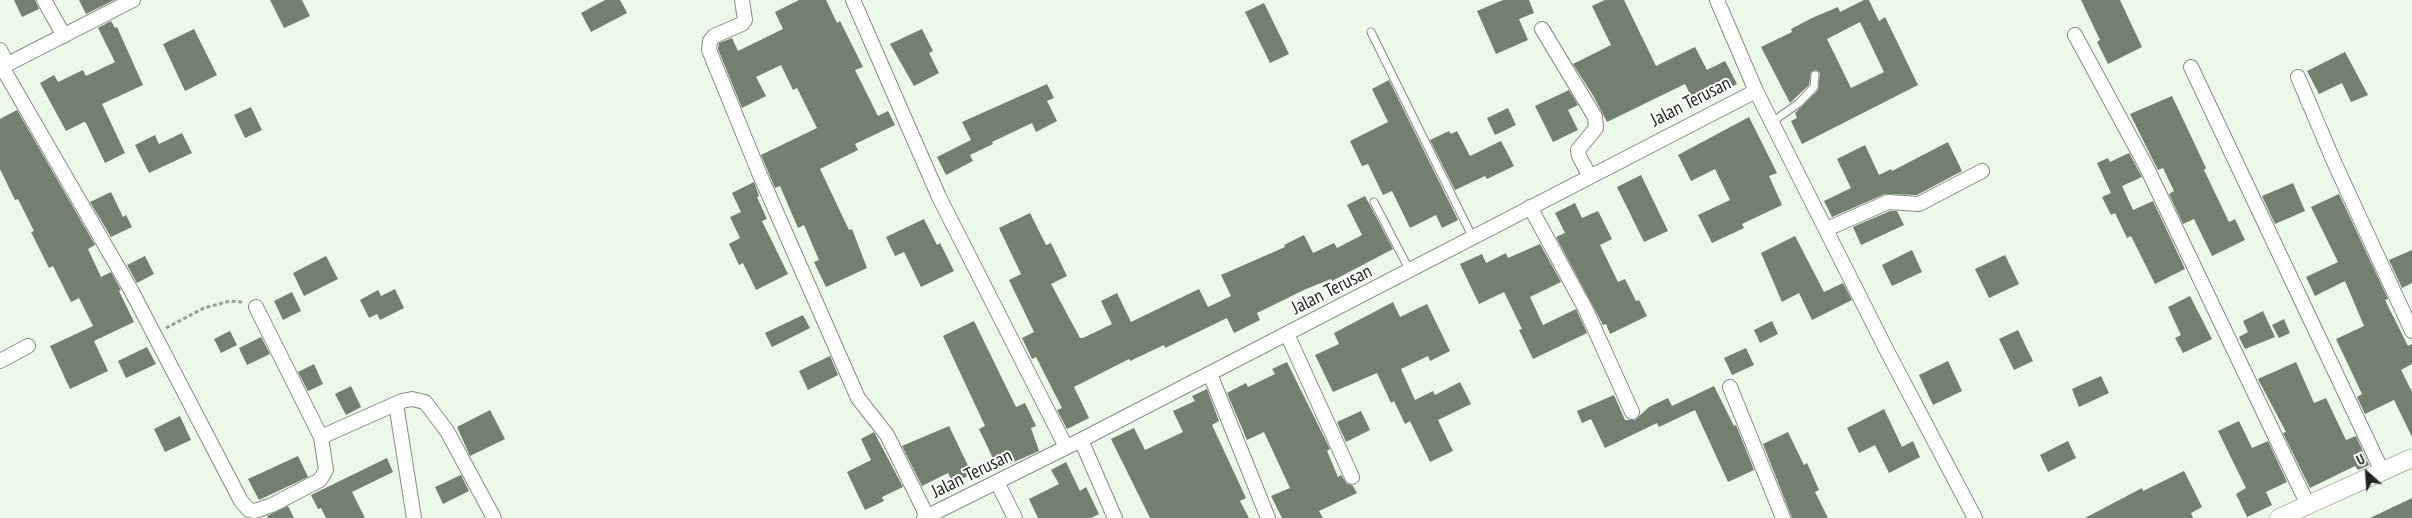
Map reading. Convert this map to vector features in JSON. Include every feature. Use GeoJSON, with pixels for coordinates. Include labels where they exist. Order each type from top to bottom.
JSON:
{"type":"FeatureCollection","features":[{"type":"Feature","properties":{"kind":"street"},"geometry":{"type":"LineString","coordinates":[[44,0],[64,36]]}},
{"type":"Feature","properties":{"kind":"street"},"geometry":{"type":"LineString","coordinates":[[3,66],[133,0]]}},
{"type":"Feature","properties":{"kind":"street"},"geometry":{"type":"LineString","coordinates":[[742,0],[745,20],[742,24],[714,36],[710,41],[709,50],[760,175],[858,398],[887,435],[926,517]]}},
{"type":"Feature","properties":{"kind":"street"},"geometry":{"type":"LineString","coordinates":[[853,0],[939,197],[1066,447]]}},
{"type":"Feature","properties":{"kind":"street"},"geometry":{"type":"LineString","coordinates":[[1717,0],[1756,91],[1887,351],[1975,518]]}},
{"type":"Feature","properties":{"kind":"street"},"geometry":{"type":"LineString","coordinates":[[1542,29],[1595,117],[1596,128],[1578,150],[1589,176]]}},
{"type":"Feature","properties":{"kind":"street"},"geometry":{"type":"LineString","coordinates":[[2075,35],[2146,166],[2308,505]]}},
{"type":"Feature","properties":{"kind":"street"},"geometry":{"type":"LineString","coordinates":[[0,50],[3,66],[127,283],[241,501],[249,510],[255,511],[272,505],[320,480],[326,470],[321,437],[256,307]]}},
{"type":"Feature","properties":{"kind":"street"},"geometry":{"type":"LineString","coordinates":[[2191,67],[2382,471]]}},
{"type":"Feature","properties":{"kind":"street"},"geometry":{"type":"LineString","coordinates":[[2298,77],[2334,162],[2412,331]]}},
{"type":"Feature","properties":{"kind":"street","name":"Jalan Terusan"},"geometry":{"type":"LineString","coordinates":[[926,517],[1082,440],[1756,91]]}},
{"type":"Feature","properties":{"kind":"street"},"geometry":{"type":"LineString","coordinates":[[1827,229],[1888,202],[1919,204],[1982,171]]}},
{"type":"Feature","properties":{"kind":"street"},"geometry":{"type":"LineString","coordinates":[[1530,207],[1586,310],[1632,412]]}},
{"type":"Feature","properties":{"kind":"street"},"geometry":{"type":"LineString","coordinates":[[1287,334],[1352,477]]}},
{"type":"Feature","properties":{"kind":"street"},"geometry":{"type":"LineString","coordinates":[[0,361],[28,346]]}},
{"type":"Feature","properties":{"kind":"street"},"geometry":{"type":"LineString","coordinates":[[1210,374],[1268,518]]}},
{"type":"Feature","properties":{"kind":"street"},"geometry":{"type":"LineString","coordinates":[[1730,387],[1783,518]]}},
{"type":"Feature","properties":{"kind":"street"},"geometry":{"type":"LineString","coordinates":[[321,437],[396,404],[419,400],[447,431],[494,518]]}},
{"type":"Feature","properties":{"kind":"street"},"geometry":{"type":"LineString","coordinates":[[396,404],[414,518]]}},
{"type":"Feature","properties":{"kind":"street"},"geometry":{"type":"LineString","coordinates":[[1082,440],[1116,518]]}},
{"type":"Feature","properties":{"kind":"street"},"geometry":{"type":"LineString","coordinates":[[2280,518],[2412,458]]}},
{"type":"Feature","properties":{"kind":"street"},"geometry":{"type":"LineString","coordinates":[[997,482],[1015,518]]}},
{"type":"Feature","properties":{"kind":"lane"},"geometry":{"type":"LineString","coordinates":[[1371,32],[1473,238]]}},
{"type":"Feature","properties":{"kind":"lane"},"geometry":{"type":"LineString","coordinates":[[1772,122],[1799,104],[1814,87],[1815,75]]}},
{"type":"Feature","properties":{"kind":"lane"},"geometry":{"type":"LineString","coordinates":[[1374,202],[1411,271]]}},
{"type":"Feature","properties":{"kind":"path"},"geometry":{"type":"LineString","coordinates":[[154,334],[204,308],[218,304],[238,300],[256,307]]}},
{"type":"Feature","properties":{"kind":"building"},"geometry":{"type":"Polygon","coordinates":[[[14,0],[35,0],[39,9],[22,17],[14,0]]]}},
{"type":"Feature","properties":{"kind":"building"},"geometry":{"type":"Polygon","coordinates":[[[79,0],[114,0],[86,14],[79,0]]]}},
{"type":"Feature","properties":{"kind":"building"},"geometry":{"type":"Polygon","coordinates":[[[270,0],[302,0],[310,16],[284,28],[270,0]]]}},
{"type":"Feature","properties":{"kind":"building"},"geometry":{"type":"Polygon","coordinates":[[[605,0],[620,0],[627,13],[591,32],[581,13],[605,0]]]}},
{"type":"Feature","properties":{"kind":"building"},"geometry":{"type":"Polygon","coordinates":[[[799,0],[826,0],[837,23],[840,21],[863,67],[855,70],[878,116],[888,111],[895,125],[855,144],[858,150],[820,169],[849,230],[852,229],[867,268],[826,287],[814,262],[819,260],[804,225],[798,228],[780,186],[775,188],[761,155],[817,128],[797,88],[793,90],[781,65],[756,77],[766,96],[742,108],[718,49],[719,43],[732,38],[738,51],[783,29],[775,12],[799,0]]]}},
{"type":"Feature","properties":{"kind":"building"},"geometry":{"type":"Polygon","coordinates":[[[1503,0],[1529,0],[1534,13],[1519,19],[1528,40],[1496,54],[1477,11],[1503,0]]]}},
{"type":"Feature","properties":{"kind":"building"},"geometry":{"type":"Polygon","coordinates":[[[1605,0],[1624,0],[1656,66],[1695,47],[1707,70],[1725,61],[1737,84],[1723,91],[1719,82],[1691,96],[1685,84],[1607,122],[1573,64],[1611,45],[1592,6],[1605,0]]]}},
{"type":"Feature","properties":{"kind":"building"},"geometry":{"type":"Polygon","coordinates":[[[1864,0],[1869,0],[1879,21],[1885,17],[1918,85],[1802,144],[1791,121],[1797,118],[1795,113],[1818,90],[1820,73],[1816,70],[1811,72],[1809,85],[1790,103],[1761,47],[1792,32],[1791,29],[1812,18],[1838,7],[1840,12],[1864,0]],[[1860,22],[1827,39],[1851,88],[1884,72],[1860,22]]]}},
{"type":"Feature","properties":{"kind":"building"},"geometry":{"type":"Polygon","coordinates":[[[2081,0],[2120,0],[2142,47],[2108,64],[2097,42],[2100,40],[2081,0]]]}},
{"type":"Feature","properties":{"kind":"building"},"geometry":{"type":"Polygon","coordinates":[[[1264,3],[1289,54],[1270,63],[1245,12],[1264,3]]]}},
{"type":"Feature","properties":{"kind":"building"},"geometry":{"type":"Polygon","coordinates":[[[111,21],[115,28],[117,27],[143,85],[102,104],[125,153],[105,163],[86,123],[84,122],[66,131],[40,83],[54,75],[58,82],[83,70],[86,76],[115,62],[98,28],[111,21]]]}},
{"type":"Feature","properties":{"kind":"building"},"geometry":{"type":"Polygon","coordinates":[[[194,29],[217,75],[185,91],[163,44],[194,29]]]}},
{"type":"Feature","properties":{"kind":"building"},"geometry":{"type":"Polygon","coordinates":[[[922,29],[933,51],[929,53],[939,73],[914,86],[890,44],[922,29]]]}},
{"type":"Feature","properties":{"kind":"building"},"geometry":{"type":"Polygon","coordinates":[[[2345,52],[2368,95],[2351,102],[2342,83],[2319,94],[2307,71],[2345,52]]]}},
{"type":"Feature","properties":{"kind":"building"},"geometry":{"type":"Polygon","coordinates":[[[1389,80],[1458,220],[1442,228],[1436,215],[1410,228],[1392,191],[1383,195],[1368,164],[1362,166],[1350,141],[1388,122],[1372,89],[1389,80]]]}},
{"type":"Feature","properties":{"kind":"building"},"geometry":{"type":"Polygon","coordinates":[[[1047,84],[1054,98],[1047,101],[1057,121],[1036,132],[1032,123],[992,142],[993,144],[970,155],[973,161],[946,175],[937,157],[971,140],[962,122],[1047,84]]]}},
{"type":"Feature","properties":{"kind":"building"},"geometry":{"type":"Polygon","coordinates":[[[1569,90],[1578,105],[1568,110],[1578,130],[1553,142],[1535,106],[1569,90]]]}},
{"type":"Feature","properties":{"kind":"building"},"geometry":{"type":"Polygon","coordinates":[[[2172,96],[2229,222],[2235,219],[2245,240],[2212,256],[2194,219],[2183,224],[2169,194],[2174,191],[2163,168],[2158,170],[2130,114],[2172,96]]]}},
{"type":"Feature","properties":{"kind":"building"},"geometry":{"type":"Polygon","coordinates":[[[251,107],[262,130],[245,138],[234,115],[251,107]]]}},
{"type":"Feature","properties":{"kind":"building"},"geometry":{"type":"Polygon","coordinates":[[[1508,108],[1516,125],[1495,135],[1487,118],[1508,108]]]}},
{"type":"Feature","properties":{"kind":"building"},"geometry":{"type":"Polygon","coordinates":[[[17,110],[95,245],[88,249],[101,277],[111,272],[121,290],[119,291],[134,322],[94,341],[108,371],[70,389],[50,346],[93,326],[79,298],[71,302],[53,266],[49,268],[31,232],[34,231],[18,199],[15,200],[0,169],[0,119],[17,110]]]}},
{"type":"Feature","properties":{"kind":"building"},"geometry":{"type":"Polygon","coordinates":[[[1749,117],[1777,173],[1769,176],[1782,205],[1742,224],[1744,228],[1712,243],[1698,215],[1730,200],[1715,169],[1691,181],[1678,155],[1749,117]]]}},
{"type":"Feature","properties":{"kind":"building"},"geometry":{"type":"Polygon","coordinates":[[[1449,131],[1451,134],[1457,131],[1470,156],[1501,141],[1514,166],[1487,179],[1485,176],[1455,190],[1430,140],[1449,131]]]}},
{"type":"Feature","properties":{"kind":"building"},"geometry":{"type":"Polygon","coordinates":[[[182,133],[192,153],[149,173],[135,145],[155,135],[159,144],[182,133]]]}},
{"type":"Feature","properties":{"kind":"building"},"geometry":{"type":"Polygon","coordinates":[[[1948,142],[1962,171],[1917,195],[1885,194],[1832,217],[1824,201],[1851,188],[1837,159],[1865,145],[1879,175],[1891,169],[1892,171],[1948,142]]]}},
{"type":"Feature","properties":{"kind":"building"},"geometry":{"type":"Polygon","coordinates":[[[2129,153],[2142,177],[2122,186],[2133,210],[2153,201],[2185,269],[2155,284],[2131,236],[2127,238],[2115,213],[2111,215],[2102,197],[2111,193],[2097,163],[2108,158],[2110,162],[2129,153]]]}},
{"type":"Feature","properties":{"kind":"building"},"geometry":{"type":"Polygon","coordinates":[[[1641,175],[1668,231],[1644,242],[1617,187],[1641,175]]]}},
{"type":"Feature","properties":{"kind":"building"},"geometry":{"type":"Polygon","coordinates":[[[754,182],[759,196],[757,197],[767,219],[762,221],[788,274],[756,290],[743,263],[739,265],[729,244],[740,238],[730,217],[741,212],[732,193],[754,182]]]}},
{"type":"Feature","properties":{"kind":"building"},"geometry":{"type":"Polygon","coordinates":[[[2293,183],[2305,211],[2275,224],[2262,196],[2293,183]]]}},
{"type":"Feature","properties":{"kind":"building"},"geometry":{"type":"Polygon","coordinates":[[[111,192],[123,217],[126,215],[132,227],[111,237],[90,202],[111,192]]]}},
{"type":"Feature","properties":{"kind":"building"},"geometry":{"type":"Polygon","coordinates":[[[2339,194],[2388,299],[2385,300],[2408,346],[2412,344],[2412,364],[2401,370],[2412,392],[2412,437],[2394,400],[2365,414],[2357,397],[2362,394],[2336,339],[2364,326],[2345,281],[2315,296],[2306,277],[2338,262],[2311,207],[2339,194]]]}},
{"type":"Feature","properties":{"kind":"building"},"geometry":{"type":"Polygon","coordinates":[[[1365,196],[1393,249],[1332,281],[1331,279],[1306,289],[1257,313],[1260,320],[1234,333],[1227,318],[1165,348],[1164,345],[1130,361],[1129,359],[1074,387],[1089,418],[1067,429],[1057,410],[1062,408],[1036,357],[1032,359],[1022,338],[1034,332],[1009,280],[1021,274],[999,228],[1030,213],[1046,245],[1051,243],[1067,276],[1051,284],[1080,338],[1083,338],[1112,324],[1101,301],[1117,293],[1131,322],[1199,289],[1208,307],[1231,296],[1221,275],[1285,247],[1284,245],[1304,235],[1313,253],[1334,243],[1337,248],[1362,235],[1347,205],[1365,196]]]}},
{"type":"Feature","properties":{"kind":"building"},"geometry":{"type":"Polygon","coordinates":[[[1575,203],[1582,218],[1598,211],[1612,239],[1600,245],[1618,282],[1625,279],[1636,301],[1639,300],[1647,316],[1610,334],[1606,324],[1603,325],[1556,237],[1565,233],[1555,213],[1575,203]]]}},
{"type":"Feature","properties":{"kind":"building"},"geometry":{"type":"Polygon","coordinates":[[[1890,211],[1897,211],[1904,225],[1861,245],[1853,227],[1890,211]]]}},
{"type":"Feature","properties":{"kind":"building"},"geometry":{"type":"Polygon","coordinates":[[[924,219],[937,245],[940,243],[954,271],[921,287],[904,252],[895,256],[886,237],[924,219]]]}},
{"type":"Feature","properties":{"kind":"building"},"geometry":{"type":"Polygon","coordinates":[[[1795,236],[1824,292],[1843,283],[1852,300],[1812,320],[1799,293],[1782,302],[1761,253],[1795,236]]]}},
{"type":"Feature","properties":{"kind":"building"},"geometry":{"type":"Polygon","coordinates":[[[1540,244],[1561,282],[1530,297],[1543,325],[1576,309],[1587,333],[1533,359],[1519,330],[1522,329],[1504,292],[1479,304],[1460,264],[1482,254],[1486,263],[1506,253],[1508,258],[1540,244]]]}},
{"type":"Feature","properties":{"kind":"building"},"geometry":{"type":"Polygon","coordinates":[[[1912,250],[1922,272],[1892,286],[1882,265],[1912,250]]]}},
{"type":"Feature","properties":{"kind":"building"},"geometry":{"type":"Polygon","coordinates":[[[2412,250],[2412,283],[2402,288],[2389,260],[2412,250]]]}},
{"type":"Feature","properties":{"kind":"building"},"geometry":{"type":"Polygon","coordinates":[[[2005,255],[2019,284],[1989,298],[1975,269],[2005,255]]]}},
{"type":"Feature","properties":{"kind":"building"},"geometry":{"type":"Polygon","coordinates":[[[145,256],[154,274],[137,283],[127,265],[145,256]]]}},
{"type":"Feature","properties":{"kind":"building"},"geometry":{"type":"Polygon","coordinates":[[[326,256],[338,279],[304,296],[293,273],[326,256]]]}},
{"type":"Feature","properties":{"kind":"building"},"geometry":{"type":"Polygon","coordinates":[[[395,289],[404,308],[380,320],[377,314],[369,318],[360,300],[378,290],[381,296],[395,289]]]}},
{"type":"Feature","properties":{"kind":"building"},"geometry":{"type":"Polygon","coordinates":[[[292,292],[301,311],[283,320],[274,301],[292,292]]]}},
{"type":"Feature","properties":{"kind":"building"},"geometry":{"type":"Polygon","coordinates":[[[2190,296],[2212,339],[2183,353],[2175,338],[2181,335],[2168,307],[2190,296]]]}},
{"type":"Feature","properties":{"kind":"building"},"geometry":{"type":"Polygon","coordinates":[[[1393,302],[1400,317],[1427,304],[1450,351],[1430,361],[1428,356],[1401,369],[1415,400],[1433,391],[1435,395],[1460,382],[1471,404],[1438,420],[1453,451],[1430,462],[1410,421],[1405,424],[1394,401],[1391,403],[1377,373],[1333,392],[1315,355],[1339,344],[1334,333],[1393,302]]]}},
{"type":"Feature","properties":{"kind":"building"},"geometry":{"type":"Polygon","coordinates":[[[2263,311],[2275,337],[2245,349],[2239,337],[2248,332],[2243,321],[2263,311]]]}},
{"type":"Feature","properties":{"kind":"building"},"geometry":{"type":"Polygon","coordinates":[[[803,315],[810,328],[772,347],[765,333],[803,315]]]}},
{"type":"Feature","properties":{"kind":"building"},"geometry":{"type":"Polygon","coordinates":[[[2284,319],[2290,333],[2279,338],[2272,325],[2284,319]]]}},
{"type":"Feature","properties":{"kind":"building"},"geometry":{"type":"Polygon","coordinates":[[[974,321],[1016,407],[1025,403],[1036,426],[1031,428],[1039,451],[998,469],[979,429],[985,426],[943,336],[974,321]]]}},
{"type":"Feature","properties":{"kind":"building"},"geometry":{"type":"Polygon","coordinates":[[[1772,321],[1778,334],[1760,343],[1754,330],[1772,321]]]}},
{"type":"Feature","properties":{"kind":"building"},"geometry":{"type":"Polygon","coordinates":[[[2018,330],[2033,361],[2014,370],[1999,339],[2018,330]]]}},
{"type":"Feature","properties":{"kind":"building"},"geometry":{"type":"Polygon","coordinates":[[[230,331],[237,345],[221,353],[214,339],[230,331]]]}},
{"type":"Feature","properties":{"kind":"building"},"geometry":{"type":"Polygon","coordinates":[[[261,337],[270,354],[247,365],[239,348],[261,337]]]}},
{"type":"Feature","properties":{"kind":"building"},"geometry":{"type":"Polygon","coordinates":[[[147,347],[156,364],[126,378],[118,361],[147,347]]]}},
{"type":"Feature","properties":{"kind":"building"},"geometry":{"type":"Polygon","coordinates":[[[1746,348],[1754,365],[1732,375],[1724,358],[1746,348]]]}},
{"type":"Feature","properties":{"kind":"building"},"geometry":{"type":"Polygon","coordinates":[[[830,356],[838,375],[808,390],[799,371],[830,356]]]}},
{"type":"Feature","properties":{"kind":"building"},"geometry":{"type":"Polygon","coordinates":[[[1948,361],[1962,391],[1933,405],[1919,375],[1948,361]]]}},
{"type":"Feature","properties":{"kind":"building"},"geometry":{"type":"Polygon","coordinates":[[[1287,362],[1330,449],[1327,451],[1338,477],[1341,475],[1347,484],[1353,486],[1357,493],[1319,511],[1323,518],[1282,518],[1271,496],[1290,488],[1264,432],[1247,440],[1227,393],[1246,383],[1248,387],[1275,374],[1272,369],[1287,362]]]}},
{"type":"Feature","properties":{"kind":"building"},"geometry":{"type":"Polygon","coordinates":[[[2296,362],[2314,403],[2326,398],[2346,440],[2356,436],[2369,465],[2358,470],[2355,466],[2310,488],[2283,433],[2286,432],[2258,379],[2296,362]]]}},
{"type":"Feature","properties":{"kind":"building"},"geometry":{"type":"Polygon","coordinates":[[[314,364],[323,384],[308,391],[298,372],[314,364]]]}},
{"type":"Feature","properties":{"kind":"building"},"geometry":{"type":"Polygon","coordinates":[[[2101,376],[2109,393],[2079,407],[2072,389],[2101,376]]]}},
{"type":"Feature","properties":{"kind":"building"},"geometry":{"type":"Polygon","coordinates":[[[351,386],[361,407],[346,415],[335,394],[351,386]]]}},
{"type":"Feature","properties":{"kind":"building"},"geometry":{"type":"Polygon","coordinates":[[[1714,386],[1734,426],[1736,425],[1754,470],[1728,482],[1695,410],[1659,427],[1657,423],[1605,448],[1591,419],[1582,423],[1577,411],[1614,395],[1625,420],[1635,420],[1649,407],[1668,398],[1672,406],[1714,386]]]}},
{"type":"Feature","properties":{"kind":"building"},"geometry":{"type":"Polygon","coordinates":[[[1207,389],[1219,421],[1212,425],[1246,498],[1240,501],[1249,518],[1150,518],[1111,439],[1134,428],[1145,450],[1183,432],[1173,411],[1195,401],[1192,396],[1207,389]]]}},
{"type":"Feature","properties":{"kind":"building"},"geometry":{"type":"Polygon","coordinates":[[[1884,409],[1902,447],[1913,441],[1920,457],[1889,473],[1875,445],[1859,453],[1847,428],[1884,409]]]}},
{"type":"Feature","properties":{"kind":"building"},"geometry":{"type":"Polygon","coordinates":[[[490,410],[505,439],[470,456],[457,427],[490,410]]]}},
{"type":"Feature","properties":{"kind":"building"},"geometry":{"type":"Polygon","coordinates":[[[1361,411],[1370,430],[1346,442],[1337,422],[1361,411]]]}},
{"type":"Feature","properties":{"kind":"building"},"geometry":{"type":"Polygon","coordinates":[[[180,416],[191,440],[165,452],[154,429],[180,416]]]}},
{"type":"Feature","properties":{"kind":"building"},"geometry":{"type":"Polygon","coordinates":[[[2239,421],[2252,448],[2268,441],[2287,482],[2266,492],[2272,505],[2247,517],[2236,494],[2246,488],[2218,431],[2239,421]]]}},
{"type":"Feature","properties":{"kind":"building"},"geometry":{"type":"Polygon","coordinates":[[[949,426],[972,474],[953,483],[948,473],[922,486],[902,446],[949,426]]]}},
{"type":"Feature","properties":{"kind":"building"},"geometry":{"type":"Polygon","coordinates":[[[874,432],[903,487],[882,497],[884,501],[865,510],[847,472],[871,460],[861,439],[874,432]]]}},
{"type":"Feature","properties":{"kind":"building"},"geometry":{"type":"Polygon","coordinates":[[[1788,432],[1804,465],[1807,463],[1819,490],[1815,492],[1828,518],[1792,518],[1763,444],[1788,432]]]}},
{"type":"Feature","properties":{"kind":"building"},"geometry":{"type":"Polygon","coordinates":[[[2068,441],[2076,458],[2048,472],[2040,455],[2068,441]]]}},
{"type":"Feature","properties":{"kind":"building"},"geometry":{"type":"Polygon","coordinates":[[[298,456],[308,477],[259,500],[248,479],[298,456]]]}},
{"type":"Feature","properties":{"kind":"building"},"geometry":{"type":"Polygon","coordinates":[[[387,458],[393,472],[352,492],[365,518],[326,518],[321,508],[318,509],[311,495],[387,458]]]}},
{"type":"Feature","properties":{"kind":"building"},"geometry":{"type":"Polygon","coordinates":[[[1066,462],[1080,491],[1086,487],[1099,514],[1091,518],[1038,518],[1029,499],[1059,484],[1051,470],[1066,462]]]}},
{"type":"Feature","properties":{"kind":"building"},"geometry":{"type":"Polygon","coordinates":[[[2184,471],[2202,507],[2191,513],[2193,518],[2085,518],[2142,488],[2143,491],[2184,471]]]}},
{"type":"Feature","properties":{"kind":"building"},"geometry":{"type":"Polygon","coordinates":[[[461,475],[469,491],[443,504],[435,487],[461,475]]]}},
{"type":"Feature","properties":{"kind":"building"},"geometry":{"type":"Polygon","coordinates":[[[2412,498],[2412,518],[2370,518],[2412,498]]]}},
{"type":"Feature","properties":{"kind":"building"},"geometry":{"type":"Polygon","coordinates":[[[288,506],[294,518],[268,518],[267,516],[288,506]]]}}]}
